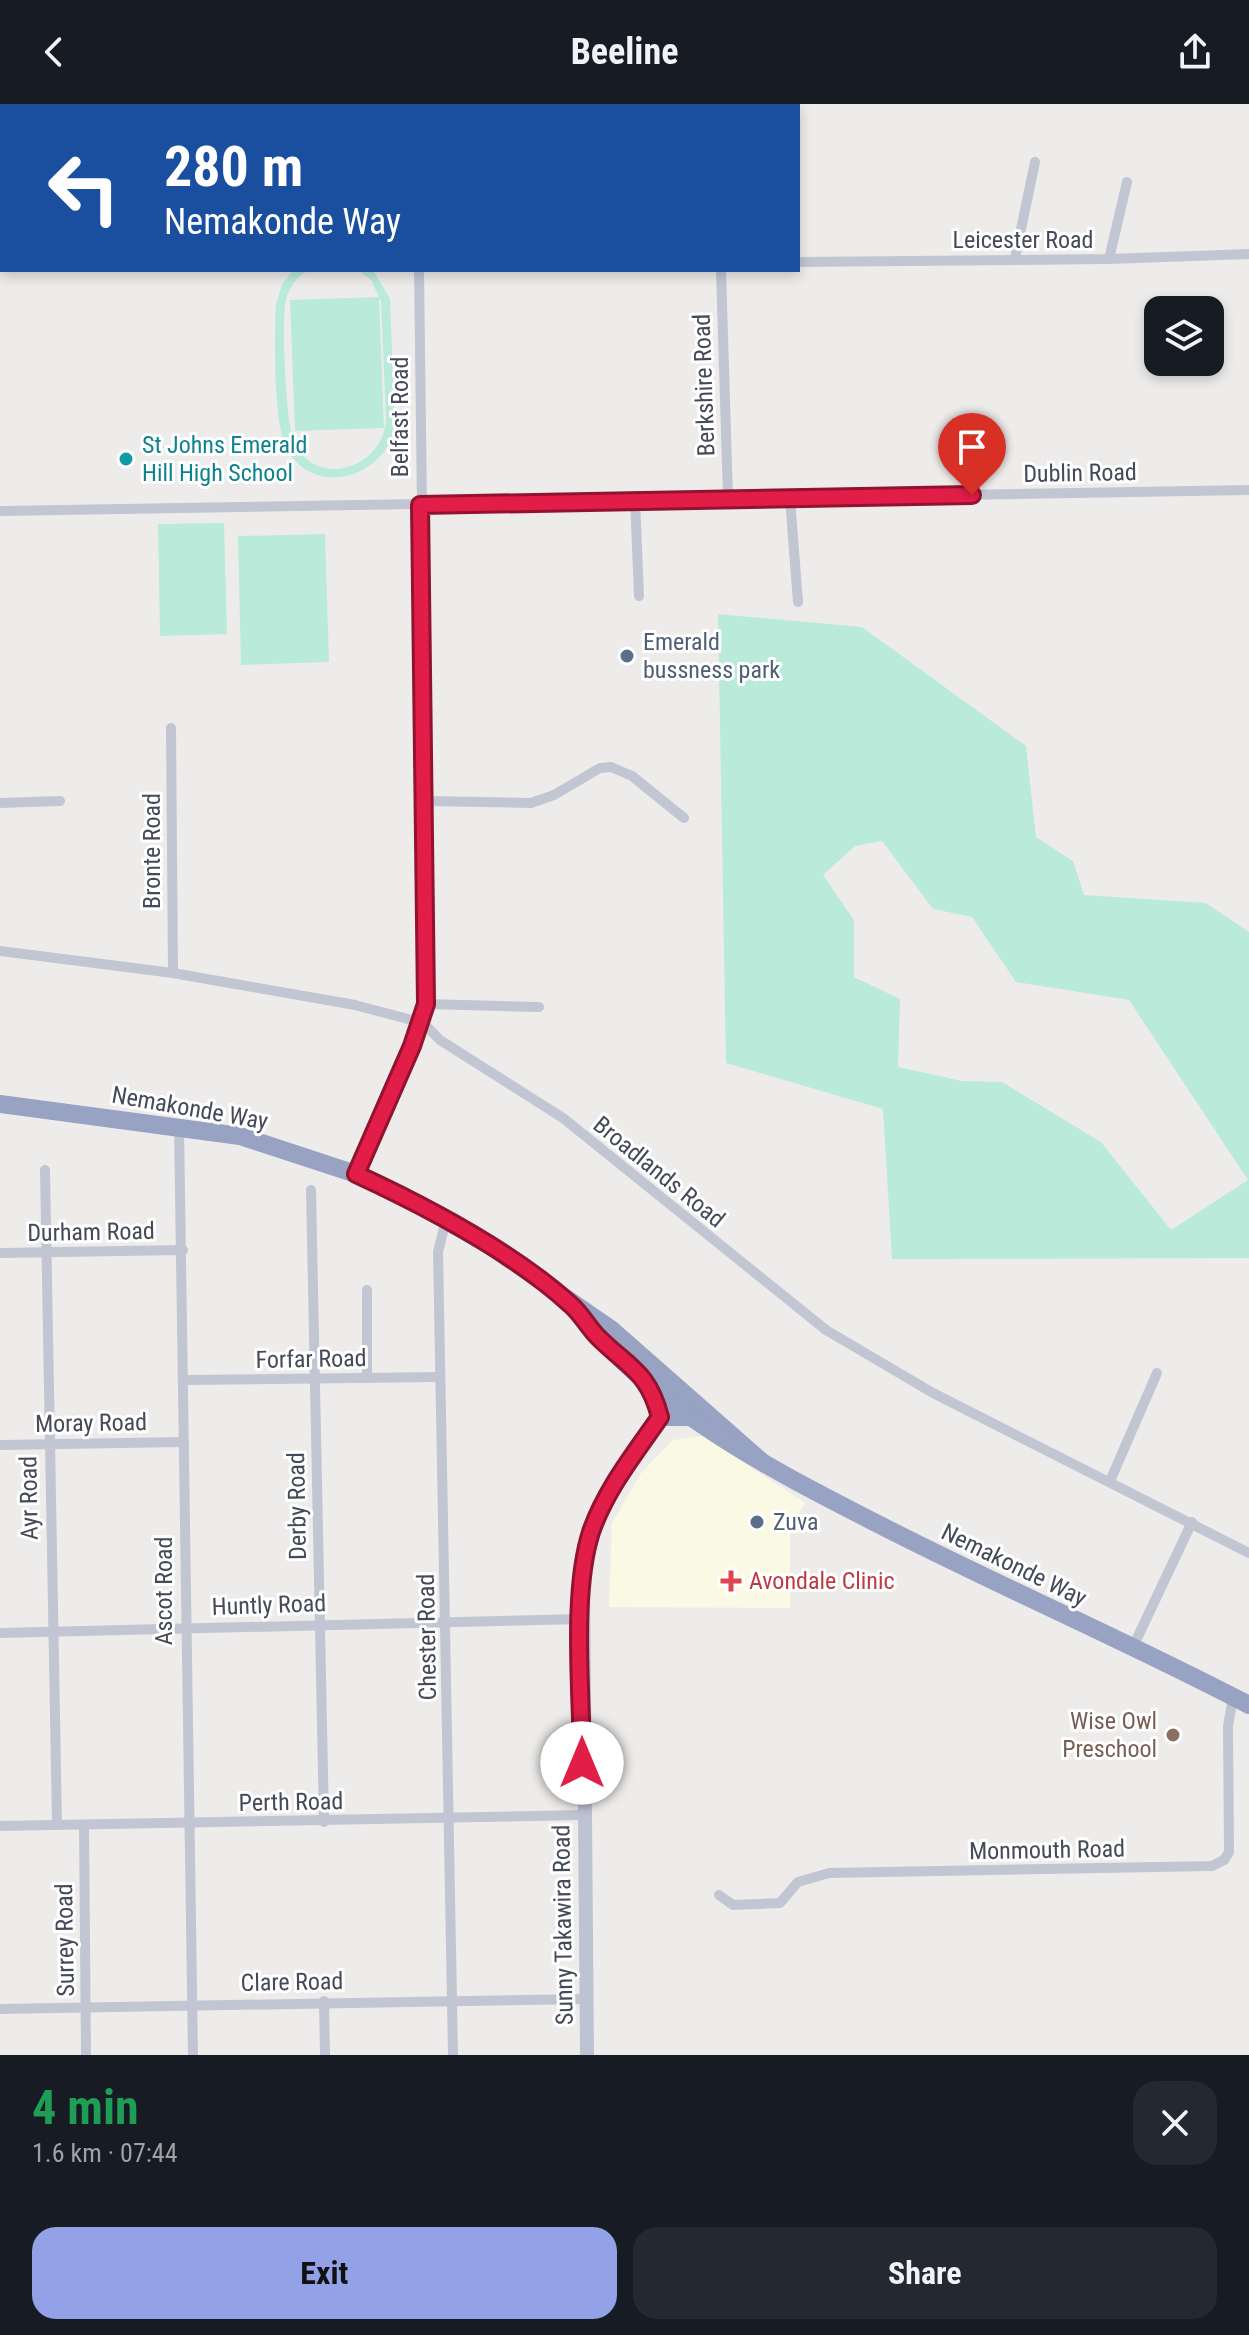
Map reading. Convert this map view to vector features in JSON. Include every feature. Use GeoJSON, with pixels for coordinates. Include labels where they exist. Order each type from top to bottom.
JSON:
{"type":"FeatureCollection","features":[{"type":"Feature","properties":{"kind":"highway","name":"Nemakonde Way"},"geometry":{"type":"LineString","coordinates":[[0,1104],[179,1126],[254,1140],[356,1174],[446,1220],[612,1330],[670,1402],[761,1461]]}},
{"type":"Feature","properties":{"kind":"highway","name":"Nemakonde Way"},"geometry":{"type":"LineString","coordinates":[[571,1304],[598,1336],[651,1386],[734,1448],[1005,1589],[1241,1701]]}},
{"type":"Feature","properties":{"kind":"main road","name":"Sunny Takawira Road"},"geometry":{"type":"LineString","coordinates":[[587,2055],[583,1573],[591,1533],[619,1475],[670,1402]]}},
{"type":"Feature","properties":{"kind":"street"},"geometry":{"type":"LineString","coordinates":[[1015,258],[1035,162]]}},
{"type":"Feature","properties":{"kind":"street"},"geometry":{"type":"LineString","coordinates":[[1109,259],[1127,182]]}},
{"type":"Feature","properties":{"kind":"street","name":"Leicester Road"},"geometry":{"type":"LineString","coordinates":[[800,262],[1109,259],[1249,254]]}},
{"type":"Feature","properties":{"kind":"street","name":"Belfast Road"},"geometry":{"type":"LineString","coordinates":[[356,1174],[412,1046],[426,1004],[419,272]]}},
{"type":"Feature","properties":{"kind":"street","name":"Berkshire Road"},"geometry":{"type":"LineString","coordinates":[[721,272],[728,498]]}},
{"type":"Feature","properties":{"kind":"street","name":"Dublin Road"},"geometry":{"type":"LineString","coordinates":[[0,511],[1249,490]]}},
{"type":"Feature","properties":{"kind":"street"},"geometry":{"type":"LineString","coordinates":[[635,499],[639,596]]}},
{"type":"Feature","properties":{"kind":"street"},"geometry":{"type":"LineString","coordinates":[[790,499],[798,602]]}},
{"type":"Feature","properties":{"kind":"street","name":"Bronte Road"},"geometry":{"type":"LineString","coordinates":[[171,728],[173,973]]}},
{"type":"Feature","properties":{"kind":"street"},"geometry":{"type":"LineString","coordinates":[[424,801],[531,803],[554,795],[600,768],[611,767],[632,776],[684,818]]}},
{"type":"Feature","properties":{"kind":"street"},"geometry":{"type":"LineString","coordinates":[[0,803],[60,801]]}},
{"type":"Feature","properties":{"kind":"street","name":"Broadlands Road"},"geometry":{"type":"LineString","coordinates":[[0,951],[173,973],[355,1005],[419,1021],[440,1040],[563,1118],[826,1330],[933,1393],[1249,1553]]}},
{"type":"Feature","properties":{"kind":"street"},"geometry":{"type":"LineString","coordinates":[[426,1004],[539,1007]]}},
{"type":"Feature","properties":{"kind":"street","name":"Ascot Road"},"geometry":{"type":"LineString","coordinates":[[179,1126],[183,1250],[184,1629],[193,2055]]}},
{"type":"Feature","properties":{"kind":"street","name":"Ayr Road"},"geometry":{"type":"LineString","coordinates":[[45,1170],[57,1825]]}},
{"type":"Feature","properties":{"kind":"street","name":"Derby Road"},"geometry":{"type":"LineString","coordinates":[[311,1190],[324,1822]]}},
{"type":"Feature","properties":{"kind":"street","name":"Chester Road"},"geometry":{"type":"LineString","coordinates":[[446,1220],[438,1252],[439,1377],[447,1620],[453,2055]]}},
{"type":"Feature","properties":{"kind":"street","name":"Durham Road"},"geometry":{"type":"LineString","coordinates":[[0,1253],[183,1250]]}},
{"type":"Feature","properties":{"kind":"street"},"geometry":{"type":"LineString","coordinates":[[367,1290],[367,1378]]}},
{"type":"Feature","properties":{"kind":"street"},"geometry":{"type":"LineString","coordinates":[[1110,1481],[1157,1373]]}},
{"type":"Feature","properties":{"kind":"street","name":"Forfar Road"},"geometry":{"type":"LineString","coordinates":[[184,1380],[439,1377]]}},
{"type":"Feature","properties":{"kind":"street","name":"Moray Road"},"geometry":{"type":"LineString","coordinates":[[0,1445],[184,1442]]}},
{"type":"Feature","properties":{"kind":"street"},"geometry":{"type":"LineString","coordinates":[[1132,1649],[1192,1522]]}},
{"type":"Feature","properties":{"kind":"street","name":"Huntly Road"},"geometry":{"type":"LineString","coordinates":[[0,1633],[582,1619]]}},
{"type":"Feature","properties":{"kind":"street","name":"Monmouth Road"},"geometry":{"type":"LineString","coordinates":[[719,1895],[733,1905],[780,1903],[798,1882],[829,1873],[1121,1869],[1219,1864],[1229,1852],[1228,1726],[1241,1701]]}},
{"type":"Feature","properties":{"kind":"street","name":"Perth Road"},"geometry":{"type":"LineString","coordinates":[[0,1826],[451,1820],[583,1815]]}},
{"type":"Feature","properties":{"kind":"street","name":"Surrey Road"},"geometry":{"type":"LineString","coordinates":[[84,1825],[86,2055]]}},
{"type":"Feature","properties":{"kind":"street","name":"Clare Road"},"geometry":{"type":"LineString","coordinates":[[0,2009],[324,2001],[585,1999]]}},
{"type":"Feature","properties":{"kind":"street"},"geometry":{"type":"LineString","coordinates":[[324,2001],[325,2055]]}},
{"type":"Feature","properties":{"kind":"shaded area"},"geometry":{"type":"Polygon","coordinates":[[[703,1436],[805,1503],[790,1527],[790,1608],[609,1607],[612,1523],[641,1473],[673,1440],[703,1436]]]}},
{"type":"Feature","properties":{"kind":"green space"},"geometry":{"type":"Polygon","coordinates":[[[292,272],[306,272],[292,286],[285,310],[285,373],[292,435],[295,445],[306,459],[320,467],[335,469],[363,460],[375,449],[383,435],[386,419],[381,301],[379,298],[384,428],[295,431],[290,300],[379,297],[371,280],[361,272],[374,272],[390,299],[395,428],[388,446],[362,470],[345,476],[328,477],[311,472],[296,462],[285,445],[279,416],[275,335],[276,304],[282,285],[292,272]]]}},
{"type":"Feature","properties":{"kind":"green space"},"geometry":{"type":"Polygon","coordinates":[[[224,523],[227,634],[160,636],[158,524],[224,523]]]}},
{"type":"Feature","properties":{"kind":"green space"},"geometry":{"type":"Polygon","coordinates":[[[325,534],[329,662],[241,665],[238,536],[325,534]]]}},
{"type":"Feature","properties":{"kind":"green space"},"geometry":{"type":"Polygon","coordinates":[[[718,614],[862,627],[1026,746],[1036,837],[1073,861],[1084,895],[1206,903],[1249,932],[1249,1258],[892,1259],[883,1109],[726,1063],[718,614]],[[882,841],[855,846],[823,875],[854,920],[854,977],[900,999],[898,1067],[962,1081],[1002,1082],[1101,1142],[1171,1230],[1248,1180],[1129,1000],[1016,982],[972,917],[933,909],[882,841]]]}},
{"type":"Feature","properties":{"kind":"place","name":"St Johns Emerald Hill High School"},"geometry":{"type":"Point","coordinates":[126,459]}},
{"type":"Feature","properties":{"kind":"place","name":"Emerald bussness park"},"geometry":{"type":"Point","coordinates":[627,656]}},
{"type":"Feature","properties":{"kind":"place","name":"Zuva"},"geometry":{"type":"Point","coordinates":[757,1522]}},
{"type":"Feature","properties":{"kind":"place","name":"Avondale Clinic"},"geometry":{"type":"Point","coordinates":[731,1581]}},
{"type":"Feature","properties":{"kind":"place","name":"Wise Owl Preschool"},"geometry":{"type":"Point","coordinates":[1173,1735]}},
{"type":"Feature","properties":{"kind":"route"},"geometry":{"type":"LineString","coordinates":[[582,1763],[582,1593],[586,1555],[600,1509],[619,1475],[660,1417],[651,1386],[598,1336],[571,1304],[492,1247],[402,1195],[356,1174],[412,1046],[426,1004],[420,505],[972,495]]}}]}
